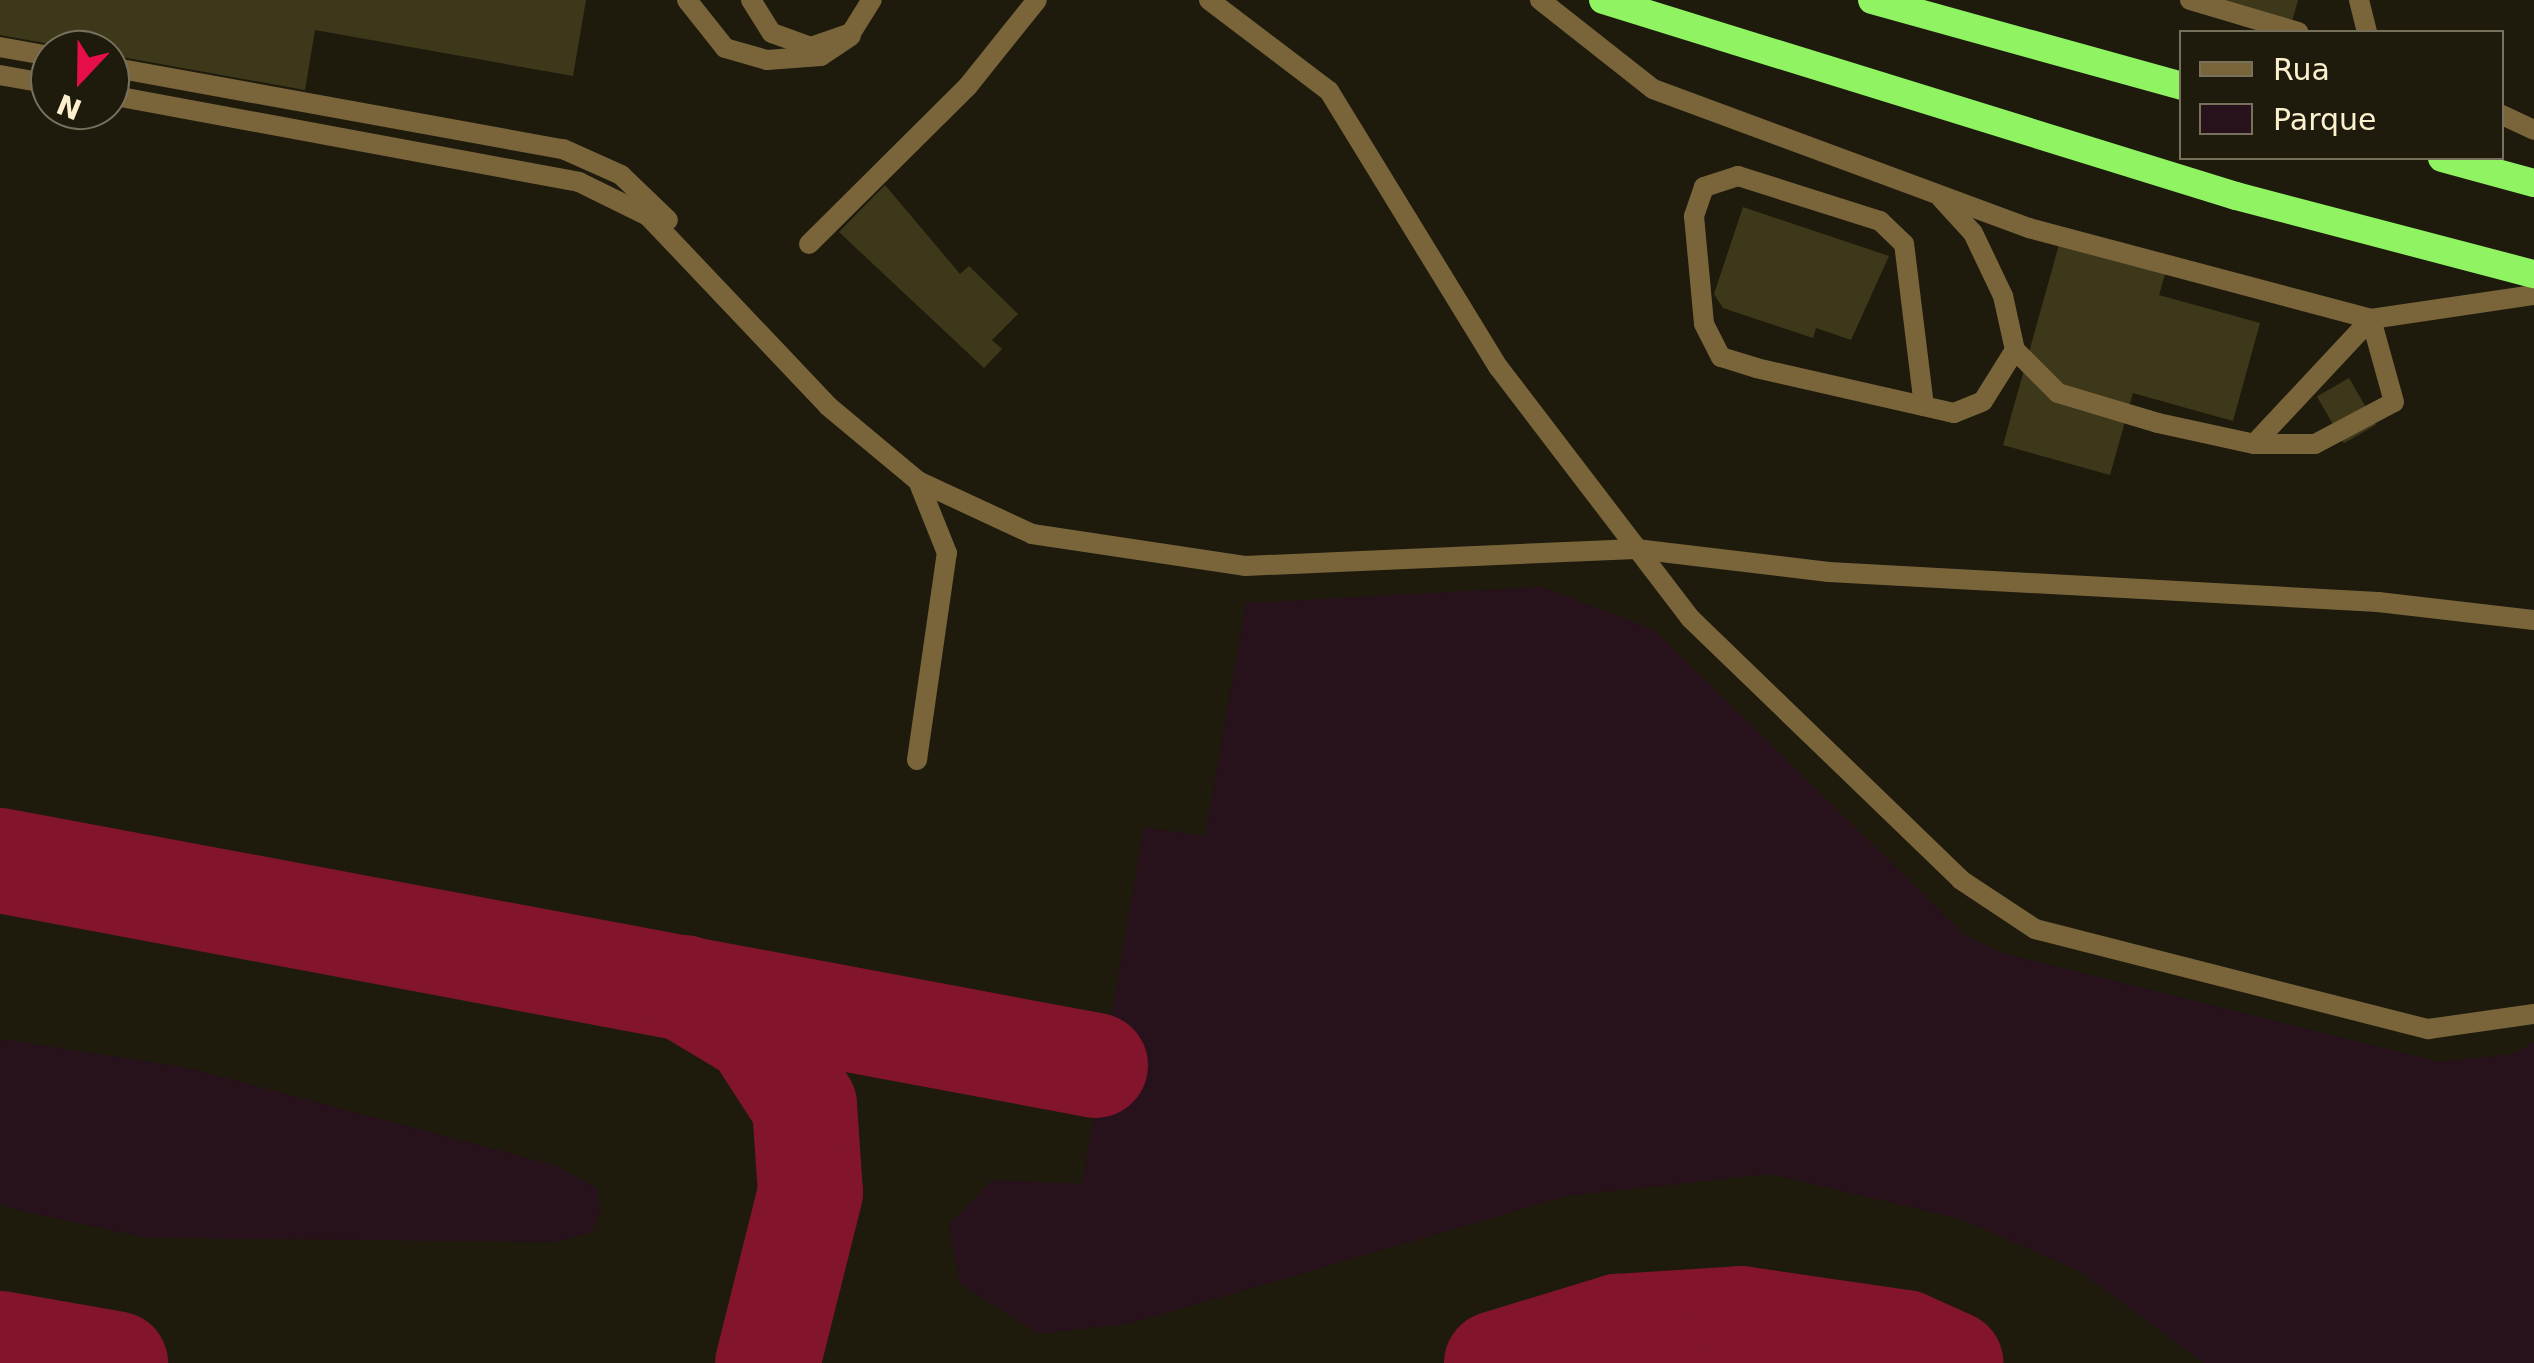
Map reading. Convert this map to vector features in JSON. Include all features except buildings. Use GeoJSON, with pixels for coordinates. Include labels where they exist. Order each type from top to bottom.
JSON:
{"type":"FeatureCollection","features":[{"type":"Feature","properties":{"kind":"highway"},"geometry":{"type":"LineString","coordinates":[[1603,0],[2236,196],[2534,274]]}},
{"type":"Feature","properties":{"kind":"highway"},"geometry":{"type":"LineString","coordinates":[[1872,0],[2179,85]]}},
{"type":"Feature","properties":{"kind":"highway"},"geometry":{"type":"LineString","coordinates":[[2449,160],[2534,183]]}},
{"type":"Feature","properties":{"kind":"street"},"geometry":{"type":"LineString","coordinates":[[686,0],[725,48],[796,62],[844,43],[872,0]]}},
{"type":"Feature","properties":{"kind":"street"},"geometry":{"type":"LineString","coordinates":[[751,0],[772,33],[811,47],[851,33],[872,0]]}},
{"type":"Feature","properties":{"kind":"street"},"geometry":{"type":"LineString","coordinates":[[809,244],[968,86],[1037,0]]}},
{"type":"Feature","properties":{"kind":"street"},"geometry":{"type":"LineString","coordinates":[[1208,0],[1329,91],[1499,368],[1636,548],[1805,737],[1961,880],[2036,930],[2428,1029],[2534,1014]]}},
{"type":"Feature","properties":{"kind":"street"},"geometry":{"type":"LineString","coordinates":[[1540,0],[1653,89],[2029,228],[2372,318],[2534,295]]}},
{"type":"Feature","properties":{"kind":"street"},"geometry":{"type":"LineString","coordinates":[[2359,0],[2367,30]]}},
{"type":"Feature","properties":{"kind":"street"},"geometry":{"type":"LineString","coordinates":[[2197,1],[2291,30]]}},
{"type":"Feature","properties":{"kind":"street"},"geometry":{"type":"LineString","coordinates":[[0,47],[30,52]]}},
{"type":"Feature","properties":{"kind":"street"},"geometry":{"type":"LineString","coordinates":[[130,71],[564,149],[642,191],[702,272]]}},
{"type":"Feature","properties":{"kind":"street"},"geometry":{"type":"LineString","coordinates":[[0,75],[30,80]]}},
{"type":"Feature","properties":{"kind":"street"},"geometry":{"type":"LineString","coordinates":[[130,99],[579,182],[648,216],[828,406],[918,481],[1032,534],[1245,566],[1636,548],[1828,572],[2426,605],[2534,620]]}},
{"type":"Feature","properties":{"kind":"street"},"geometry":{"type":"LineString","coordinates":[[2504,116],[2534,130]]}},
{"type":"Feature","properties":{"kind":"street"},"geometry":{"type":"LineString","coordinates":[[1924,406],[1904,244],[1880,221],[1738,176],[1704,186],[1694,216],[1704,324],[1721,356],[1924,406],[1954,413],[1983,401],[2015,350]]}},
{"type":"Feature","properties":{"kind":"street"},"geometry":{"type":"LineString","coordinates":[[1936,194],[1973,233],[2003,296],[2015,350],[2058,393],[2254,444],[2315,444],[2394,402],[2372,318]]}},
{"type":"Feature","properties":{"kind":"street"},"geometry":{"type":"LineString","coordinates":[[2254,444],[2372,318]]}},
{"type":"Feature","properties":{"kind":"street"},"geometry":{"type":"LineString","coordinates":[[917,760],[947,553],[918,481]]}},
{"type":"Feature","properties":{"kind":"green space"},"geometry":{"type":"Polygon","coordinates":[[[1542,587],[1654,630],[1965,935],[2002,953],[2440,1062],[2514,1054],[2534,1042],[2534,1363],[2204,1363],[2079,1271],[1961,1219],[1769,1174],[1567,1196],[1132,1323],[1039,1334],[960,1284],[949,1225],[992,1180],[1082,1184],[1144,827],[1205,836],[1246,603],[1542,587]]]}},
{"type":"Feature","properties":{"kind":"green space"},"geometry":{"type":"Polygon","coordinates":[[[0,1039],[184,1067],[554,1165],[597,1188],[600,1213],[591,1233],[555,1242],[148,1238],[21,1211],[0,1204],[0,1039]]]}},
{"type":"Feature","properties":{"kind":"taxiway"},"geometry":{"type":"LineString","coordinates":[[0,860],[1095,1065]]}},
{"type":"Feature","properties":{"kind":"taxiway"},"geometry":{"type":"LineString","coordinates":[[683,987],[756,1031],[804,1105],[810,1192],[767,1363]]}},
{"type":"Feature","properties":{"kind":"taxiway"},"geometry":{"type":"LineString","coordinates":[[1496,1363],[1617,1326],[1740,1318],[1904,1342],[1951,1363]]}},
{"type":"Feature","properties":{"kind":"taxiway"},"geometry":{"type":"LineString","coordinates":[[0,1343],[115,1363]]}}]}
